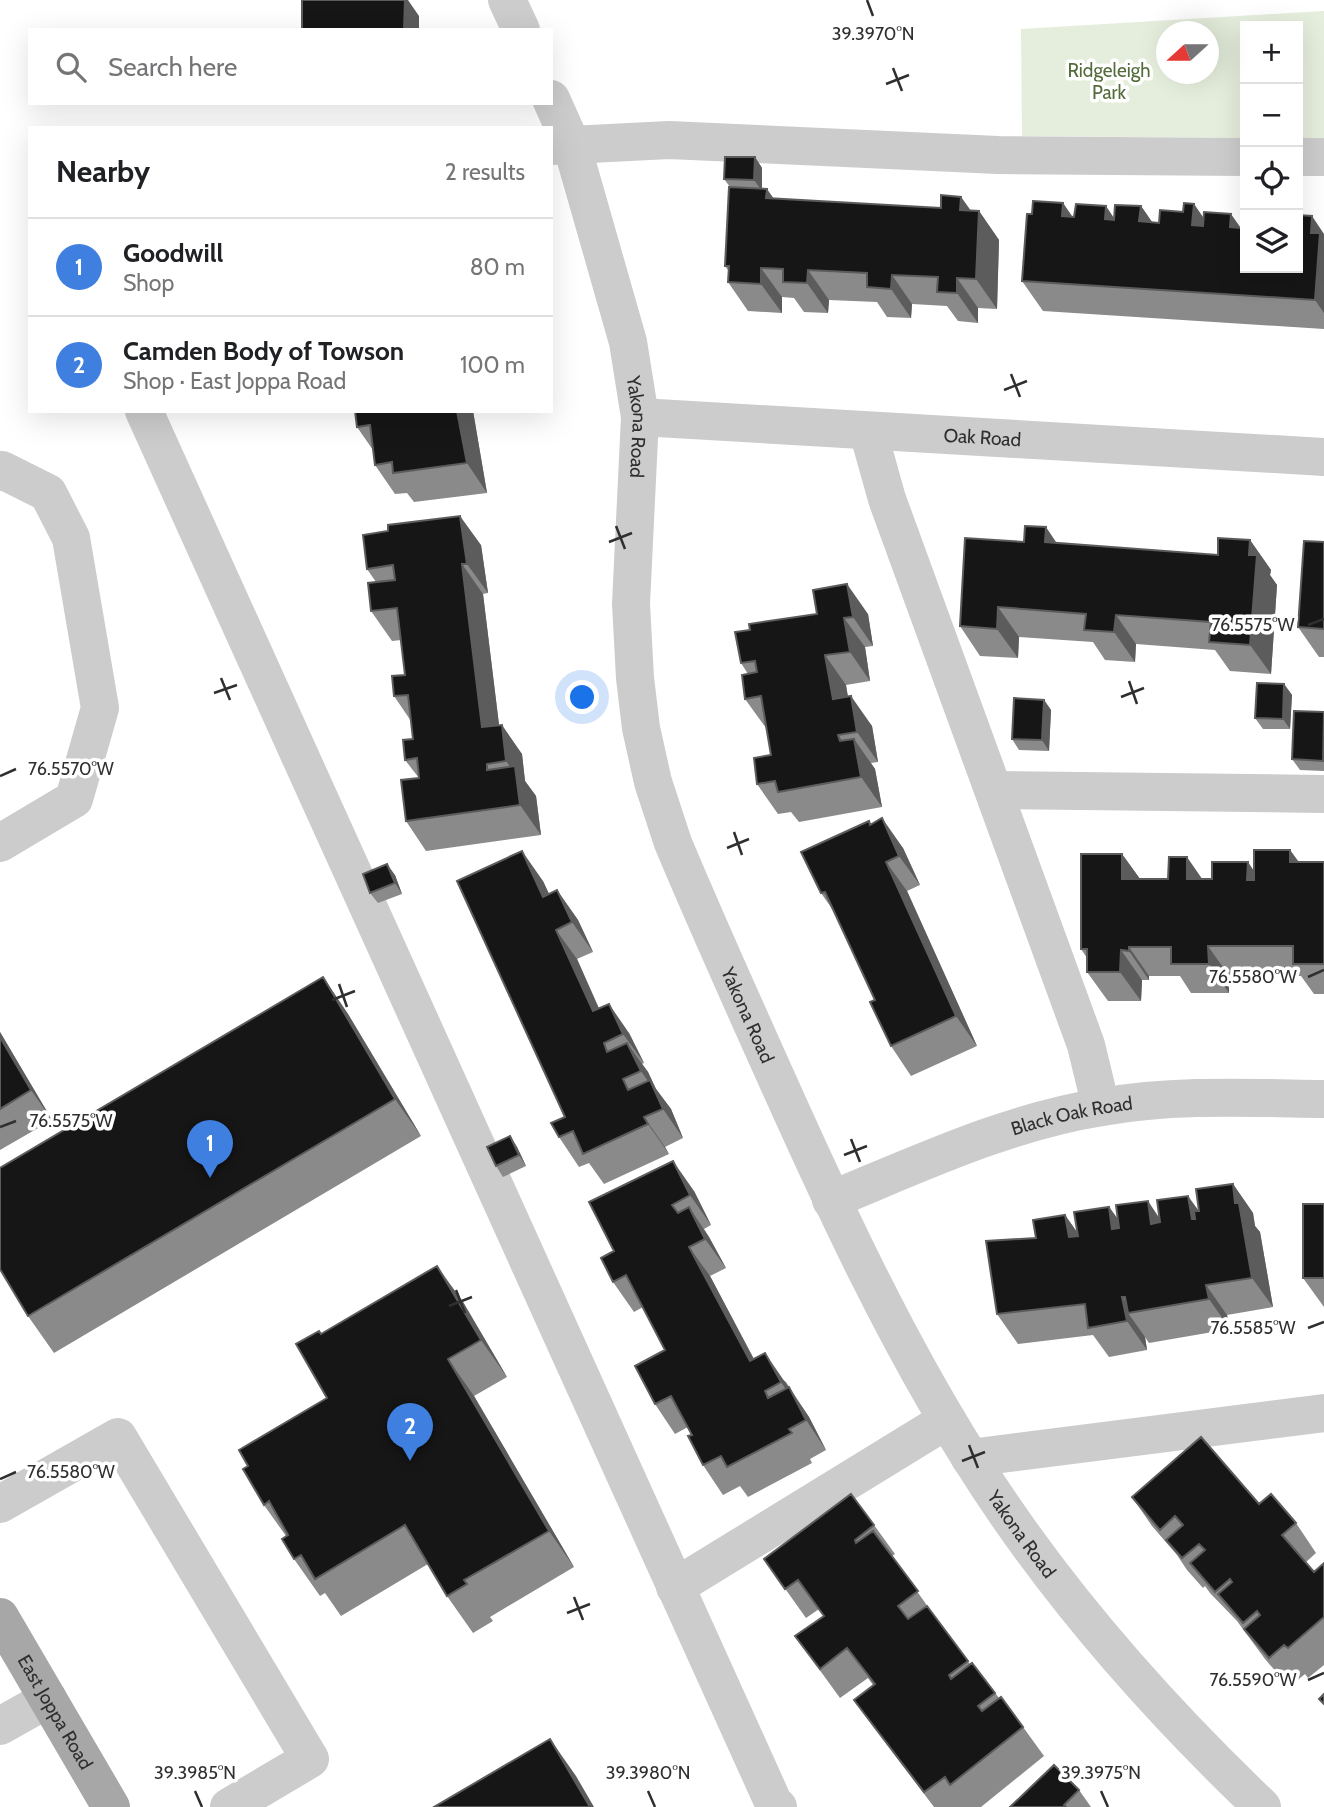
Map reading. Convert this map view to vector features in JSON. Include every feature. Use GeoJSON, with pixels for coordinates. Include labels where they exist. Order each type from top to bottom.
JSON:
{"type":"FeatureCollection","features":[{"type":"Feature","properties":{"kind":"main road","name":"East Joppa Road"},"geometry":{"type":"LineString","coordinates":[[0,1618],[111,1807]]}},
{"type":"Feature","properties":{"kind":"street"},"geometry":{"type":"LineString","coordinates":[[507,0],[519,28]]}},
{"type":"Feature","properties":{"kind":"street","name":"Yakona Road"},"geometry":{"type":"LineString","coordinates":[[552,105],[561,146],[628,342],[640,417],[631,604],[635,678],[641,728],[653,782],[673,843],[831,1200],[924,1379],[970,1458],[1055,1577],[1106,1640],[1164,1707],[1262,1807]]}},
{"type":"Feature","properties":{"kind":"street"},"geometry":{"type":"LineString","coordinates":[[561,146],[669,140],[998,155],[1240,157]]}},
{"type":"Feature","properties":{"kind":"street"},"geometry":{"type":"LineString","coordinates":[[1303,157],[1324,158]]}},
{"type":"Feature","properties":{"kind":"street"},"geometry":{"type":"LineString","coordinates":[[145,413],[675,1587],[774,1804],[778,1807]]}},
{"type":"Feature","properties":{"kind":"street","name":"Oak Road"},"geometry":{"type":"LineString","coordinates":[[640,417],[1324,457]]}},
{"type":"Feature","properties":{"kind":"street"},"geometry":{"type":"LineString","coordinates":[[867,430],[887,499],[1086,1045],[1101,1107]]}},
{"type":"Feature","properties":{"kind":"street"},"geometry":{"type":"LineString","coordinates":[[0,472],[2,470],[48,494],[71,538],[100,708],[74,799],[0,843]]}},
{"type":"Feature","properties":{"kind":"street"},"geometry":{"type":"LineString","coordinates":[[995,790],[1324,794]]}},
{"type":"Feature","properties":{"kind":"street","name":"Black Oak Road"},"geometry":{"type":"LineString","coordinates":[[831,1200],[960,1147],[1028,1124],[1101,1107],[1185,1099],[1324,1099]]}},
{"type":"Feature","properties":{"kind":"street"},"geometry":{"type":"LineString","coordinates":[[970,1458],[1324,1413]]}},
{"type":"Feature","properties":{"kind":"street"},"geometry":{"type":"LineString","coordinates":[[675,1587],[947,1420]]}},
{"type":"Feature","properties":{"kind":"street"},"geometry":{"type":"LineString","coordinates":[[0,1504],[118,1437],[310,1759],[229,1807]]}},
{"type":"Feature","properties":{"kind":"street"},"geometry":{"type":"LineString","coordinates":[[0,1726],[48,1699]]}},
{"type":"Feature","properties":{"kind":"green space","name":"Ridgeleigh Park"},"geometry":{"type":"Polygon","coordinates":[[[1324,11],[1324,138],[1303,138],[1303,21],[1240,21],[1240,138],[1022,136],[1021,29],[1324,11]]]}},
{"type":"Feature","properties":{"kind":"building"},"geometry":{"type":"Polygon","coordinates":[[[302,0],[405,0],[404,28],[302,28],[302,0]]]}},
{"type":"Feature","properties":{"kind":"building"},"geometry":{"type":"Polygon","coordinates":[[[725,157],[755,157],[754,180],[724,179],[725,157]]]}},
{"type":"Feature","properties":{"kind":"building"},"geometry":{"type":"Polygon","coordinates":[[[729,187],[767,189],[766,198],[941,208],[941,195],[961,197],[960,210],[979,211],[976,279],[957,278],[957,293],[937,292],[938,277],[892,275],[891,289],[867,287],[867,273],[808,270],[807,283],[783,282],[783,269],[761,268],[761,284],[728,282],[729,266],[725,266],[729,187]]]}},
{"type":"Feature","properties":{"kind":"building"},"geometry":{"type":"Polygon","coordinates":[[[1033,201],[1063,203],[1062,216],[1074,217],[1076,204],[1106,206],[1105,219],[1114,220],[1115,205],[1141,206],[1139,221],[1159,223],[1160,210],[1183,212],[1184,203],[1194,204],[1192,225],[1203,226],[1204,212],[1231,214],[1230,227],[1240,228],[1240,273],[1303,273],[1303,215],[1312,216],[1311,233],[1320,233],[1315,300],[1022,281],[1027,214],[1032,214],[1033,201]]]}},
{"type":"Feature","properties":{"kind":"building"},"geometry":{"type":"Polygon","coordinates":[[[355,413],[457,413],[467,463],[393,473],[392,462],[375,465],[370,425],[357,427],[355,413]]]}},
{"type":"Feature","properties":{"kind":"building"},"geometry":{"type":"Polygon","coordinates":[[[460,516],[467,564],[462,564],[482,727],[502,725],[506,761],[487,764],[487,770],[515,766],[520,805],[406,821],[401,780],[419,778],[417,758],[405,760],[403,740],[413,739],[408,695],[394,696],[392,676],[405,675],[397,608],[371,611],[368,583],[395,580],[393,565],[367,569],[363,535],[388,531],[388,525],[460,516]]]}},
{"type":"Feature","properties":{"kind":"building"},"geometry":{"type":"Polygon","coordinates":[[[1025,526],[1046,527],[1045,542],[1218,555],[1218,538],[1250,540],[1249,555],[1257,555],[1250,645],[1209,642],[1211,622],[1116,615],[1114,632],[1084,630],[1086,614],[998,607],[997,629],[960,626],[965,538],[1024,542],[1025,526]]]}},
{"type":"Feature","properties":{"kind":"building"},"geometry":{"type":"Polygon","coordinates":[[[1304,541],[1324,542],[1324,629],[1298,627],[1304,541]]]}},
{"type":"Feature","properties":{"kind":"building"},"geometry":{"type":"Polygon","coordinates":[[[847,584],[853,617],[844,618],[850,652],[825,655],[833,699],[851,696],[857,732],[838,735],[840,741],[854,739],[861,777],[778,792],[775,781],[757,784],[754,758],[771,755],[761,696],[745,699],[742,675],[757,672],[755,661],[741,663],[735,632],[750,630],[749,624],[817,614],[813,590],[847,584]]]}},
{"type":"Feature","properties":{"kind":"building"},"geometry":{"type":"Polygon","coordinates":[[[1257,683],[1284,684],[1283,719],[1255,718],[1257,683]]]}},
{"type":"Feature","properties":{"kind":"building"},"geometry":{"type":"Polygon","coordinates":[[[1014,698],[1044,700],[1042,740],[1012,739],[1014,698]]]}},
{"type":"Feature","properties":{"kind":"building"},"geometry":{"type":"Polygon","coordinates":[[[1294,711],[1324,712],[1323,761],[1292,759],[1294,711]]]}},
{"type":"Feature","properties":{"kind":"building"},"geometry":{"type":"Polygon","coordinates":[[[882,818],[899,856],[886,862],[956,1016],[891,1046],[870,1002],[875,1000],[825,892],[821,893],[801,852],[869,821],[870,825],[882,818]]]}},
{"type":"Feature","properties":{"kind":"building"},"geometry":{"type":"Polygon","coordinates":[[[1254,850],[1290,850],[1290,862],[1324,862],[1324,964],[1293,964],[1293,946],[1208,946],[1209,964],[1171,964],[1171,947],[1129,947],[1129,951],[1121,950],[1120,972],[1087,972],[1087,949],[1081,949],[1081,854],[1122,854],[1122,879],[1168,879],[1169,857],[1187,857],[1187,879],[1212,879],[1212,862],[1248,862],[1247,880],[1254,880],[1254,850]]]}},
{"type":"Feature","properties":{"kind":"building"},"geometry":{"type":"Polygon","coordinates":[[[522,851],[543,897],[557,890],[572,922],[556,930],[593,1011],[609,1004],[623,1034],[604,1043],[607,1052],[627,1043],[641,1071],[623,1079],[628,1090],[650,1080],[663,1109],[644,1117],[648,1124],[583,1154],[573,1131],[559,1137],[551,1123],[565,1117],[457,881],[522,851]]]}},
{"type":"Feature","properties":{"kind":"building"},"geometry":{"type":"Polygon","coordinates":[[[387,864],[395,883],[370,893],[363,874],[387,864]]]}},
{"type":"Feature","properties":{"kind":"building"},"geometry":{"type":"Polygon","coordinates":[[[323,977],[395,1099],[28,1316],[0,1269],[0,1168],[323,977]]]}},
{"type":"Feature","properties":{"kind":"building"},"geometry":{"type":"Polygon","coordinates":[[[0,1037],[31,1090],[0,1109],[0,1037]]]}},
{"type":"Feature","properties":{"kind":"building"},"geometry":{"type":"Polygon","coordinates":[[[510,1136],[519,1155],[496,1166],[487,1147],[510,1136]]]}},
{"type":"Feature","properties":{"kind":"building"},"geometry":{"type":"Polygon","coordinates":[[[673,1161],[690,1195],[672,1205],[678,1213],[689,1207],[705,1239],[689,1247],[750,1361],[765,1353],[781,1382],[765,1391],[768,1398],[789,1387],[806,1420],[789,1429],[792,1433],[727,1467],[721,1456],[703,1465],[688,1436],[692,1435],[671,1396],[655,1404],[635,1366],[665,1350],[626,1275],[613,1282],[601,1258],[614,1251],[589,1202],[673,1161]]]}},
{"type":"Feature","properties":{"kind":"building"},"geometry":{"type":"Polygon","coordinates":[[[1233,1184],[1235,1203],[1239,1203],[1252,1278],[1206,1285],[1209,1299],[1128,1313],[1125,1297],[1122,1297],[1127,1321],[1088,1328],[1085,1304],[997,1314],[986,1241],[1036,1238],[1033,1220],[1065,1215],[1069,1237],[1078,1236],[1074,1212],[1109,1207],[1112,1229],[1119,1228],[1116,1205],[1148,1201],[1151,1224],[1160,1222],[1157,1200],[1188,1196],[1192,1219],[1195,1219],[1194,1211],[1199,1211],[1196,1189],[1233,1184]]]}},
{"type":"Feature","properties":{"kind":"building"},"geometry":{"type":"Polygon","coordinates":[[[1303,1204],[1324,1204],[1324,1278],[1303,1278],[1303,1204]]]}},
{"type":"Feature","properties":{"kind":"building"},"geometry":{"type":"Polygon","coordinates":[[[437,1266],[481,1340],[448,1359],[549,1531],[464,1580],[467,1584],[447,1596],[405,1525],[315,1579],[301,1555],[294,1559],[282,1539],[288,1535],[269,1501],[264,1505],[243,1469],[248,1466],[239,1450],[327,1398],[296,1344],[319,1331],[321,1334],[437,1266]]]}},
{"type":"Feature","properties":{"kind":"building"},"geometry":{"type":"Polygon","coordinates":[[[1201,1437],[1259,1504],[1271,1494],[1296,1523],[1282,1535],[1314,1572],[1324,1563],[1324,1617],[1288,1648],[1284,1645],[1269,1658],[1244,1629],[1260,1615],[1257,1611],[1243,1623],[1218,1594],[1232,1582],[1230,1579],[1215,1592],[1190,1563],[1205,1550],[1199,1544],[1182,1558],[1166,1540],[1183,1525],[1175,1516],[1160,1530],[1132,1497],[1201,1437]]]}},
{"type":"Feature","properties":{"kind":"building"},"geometry":{"type":"Polygon","coordinates":[[[851,1494],[874,1525],[855,1540],[856,1543],[873,1531],[918,1591],[898,1606],[908,1619],[927,1606],[968,1661],[949,1675],[951,1679],[972,1663],[995,1693],[978,1706],[982,1711],[1001,1697],[1023,1727],[950,1785],[945,1777],[924,1792],[854,1700],[875,1684],[847,1648],[820,1669],[795,1636],[824,1616],[798,1580],[785,1589],[764,1559],[851,1494]]]}},
{"type":"Feature","properties":{"kind":"building"},"geometry":{"type":"Polygon","coordinates":[[[550,1739],[590,1807],[434,1807],[550,1739]]]}},
{"type":"Feature","properties":{"kind":"building"},"geometry":{"type":"Polygon","coordinates":[[[1054,1765],[1079,1790],[1064,1805],[1066,1807],[1010,1807],[1054,1765]]]}},
{"type":"Feature","properties":{"kind":"place","name":"Goodwill"},"geometry":{"type":"Point","coordinates":[210,1178]}},
{"type":"Feature","properties":{"kind":"place","name":"Camden Body of Towson"},"geometry":{"type":"Point","coordinates":[410,1461]}}]}
